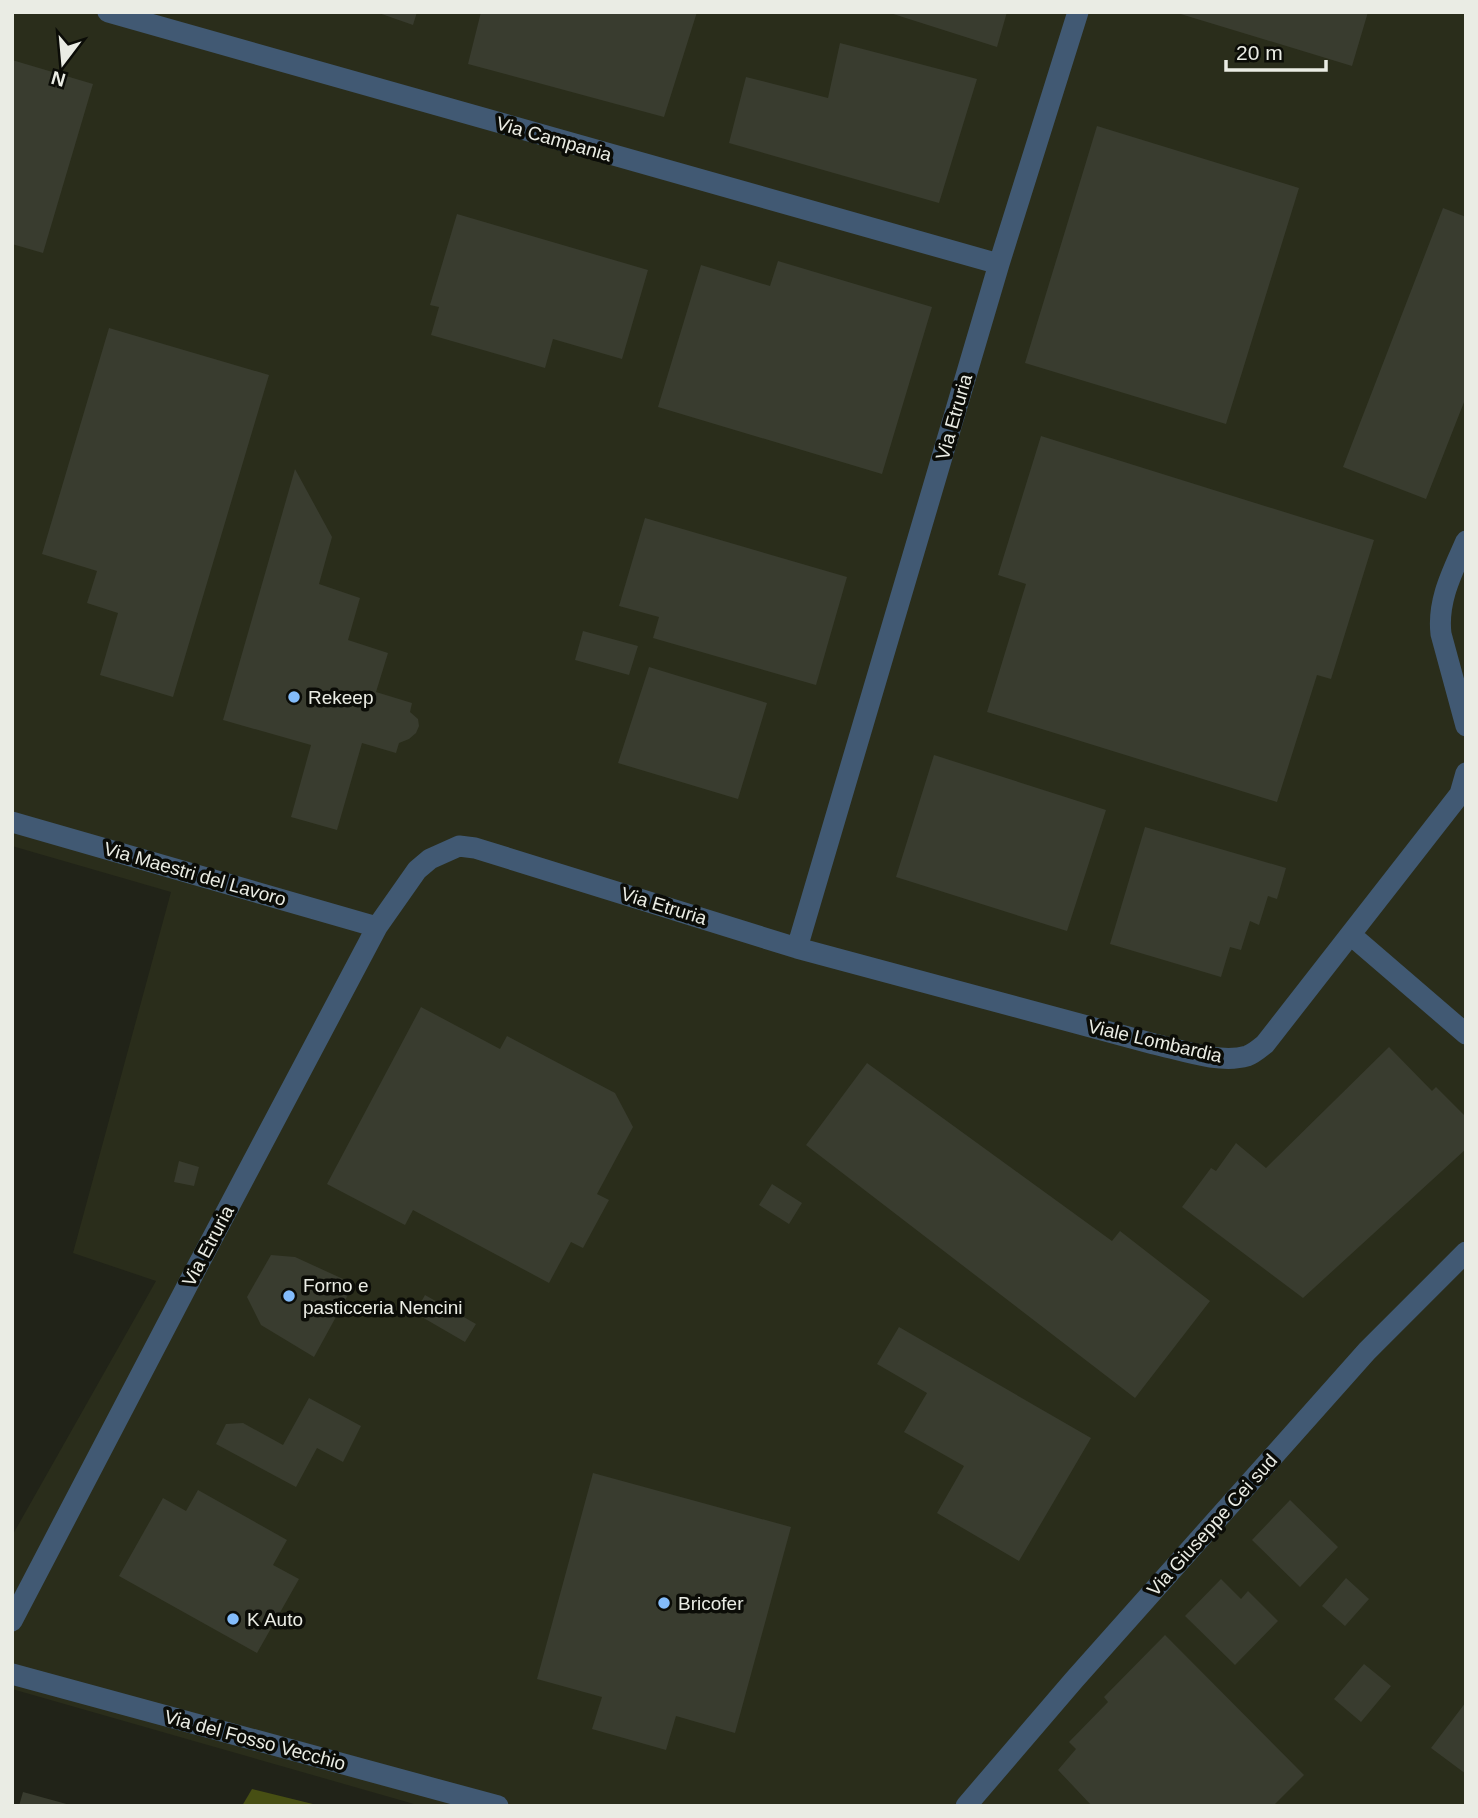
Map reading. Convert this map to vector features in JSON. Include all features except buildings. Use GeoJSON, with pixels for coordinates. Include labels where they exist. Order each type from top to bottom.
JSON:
{"type":"FeatureCollection","features":[{"type":"Feature","properties":{"kind":"street","name":"Via Campania"},"geometry":{"type":"LineString","coordinates":[[108,12],[999,264]]}},
{"type":"Feature","properties":{"kind":"street","name":"Via Etruria"},"geometry":{"type":"LineString","coordinates":[[12,1621],[377,927],[417,870],[430,859],[458,846],[475,848],[797,948],[999,264],[1077,12]]}},
{"type":"Feature","properties":{"kind":"street"},"geometry":{"type":"LineString","coordinates":[[1466,541],[1442,602],[1439,620],[1466,726]]}},
{"type":"Feature","properties":{"kind":"street","name":"Viale Lombardia"},"geometry":{"type":"LineString","coordinates":[[797,948],[1154,1044],[1211,1057],[1248,1055],[1265,1044],[1461,794],[1466,773]]}},
{"type":"Feature","properties":{"kind":"street","name":"Via Maestri del Lavoro"},"geometry":{"type":"LineString","coordinates":[[12,822],[377,927]]}},
{"type":"Feature","properties":{"kind":"street"},"geometry":{"type":"LineString","coordinates":[[1351,935],[1466,1034]]}},
{"type":"Feature","properties":{"kind":"street","name":"Via Giuseppe Cei sud"},"geometry":{"type":"LineString","coordinates":[[966,1806],[1074,1680],[1367,1351],[1466,1252]]}},
{"type":"Feature","properties":{"kind":"street","name":"Via del Fosso Vecchio"},"geometry":{"type":"LineString","coordinates":[[12,1674],[498,1806]]}},
{"type":"Feature","properties":{"kind":"shaded area"},"geometry":{"type":"Polygon","coordinates":[[[12,12],[1466,12],[1466,1806],[421,1806],[12,1689],[12,1536],[156,1281],[73,1253],[171,892],[12,846],[12,12]]]}},
{"type":"Feature","properties":{"kind":"green space"},"geometry":{"type":"Polygon","coordinates":[[[252,1789],[321,1806],[242,1806],[252,1789]]]}},
{"type":"Feature","properties":{"kind":"place","name":"Rekeep"},"geometry":{"type":"Point","coordinates":[294,697]}},
{"type":"Feature","properties":{"kind":"place","name":"Forno e pasticceria Nencini"},"geometry":{"type":"Point","coordinates":[289,1296]}},
{"type":"Feature","properties":{"kind":"place","name":"Bricofer"},"geometry":{"type":"Point","coordinates":[664,1603]}},
{"type":"Feature","properties":{"kind":"place","name":"K Auto"},"geometry":{"type":"Point","coordinates":[233,1619]}}]}
